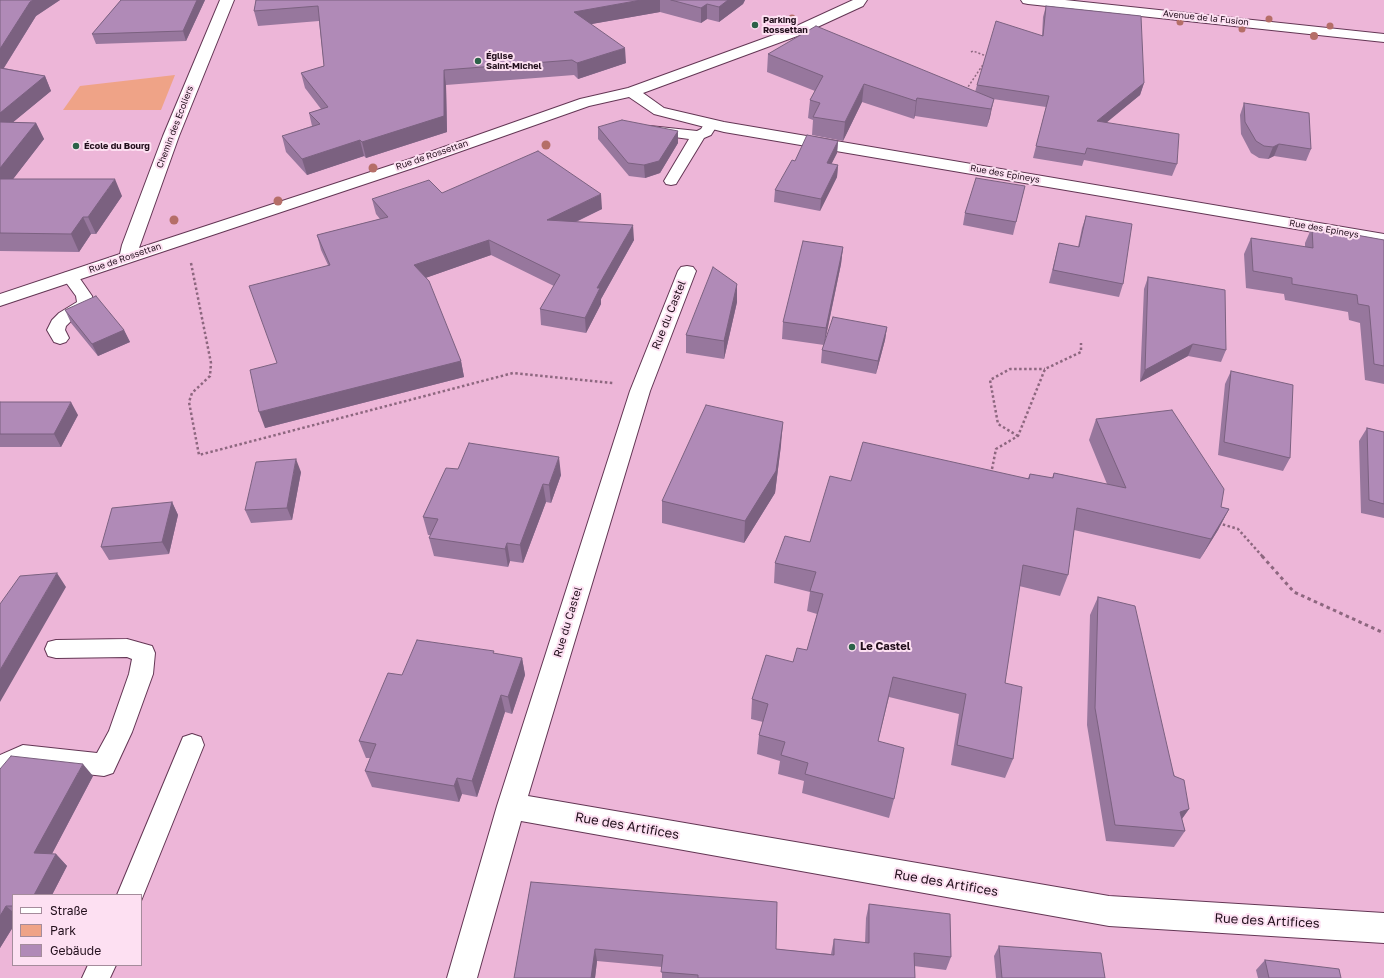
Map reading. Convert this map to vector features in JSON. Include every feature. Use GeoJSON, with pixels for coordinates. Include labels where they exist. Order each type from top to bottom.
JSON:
{"type":"FeatureCollection","features":[{"type":"Feature","properties":{"kind":"street","name":"Chemin des Ecoliers"},"geometry":{"type":"LineString","coordinates":[[129,256],[131,245],[171,136],[227,0]]}},
{"type":"Feature","properties":{"kind":"street","name":"Rue de Rossettan"},"geometry":{"type":"LineString","coordinates":[[0,300],[413,163],[585,102],[632,92],[795,32],[858,3],[860,0]]}},
{"type":"Feature","properties":{"kind":"street","name":"Avenue de la Fusion"},"geometry":{"type":"LineString","coordinates":[[1028,0],[1384,38]]}},
{"type":"Feature","properties":{"kind":"street","name":"Rue des Epineys"},"geometry":{"type":"LineString","coordinates":[[632,92],[659,111],[711,124],[1384,239]]}},
{"type":"Feature","properties":{"kind":"street","name":"Rue du Castel"},"geometry":{"type":"LineString","coordinates":[[462,978],[511,806],[641,386],[687,271]]}},
{"type":"Feature","properties":{"kind":"street","name":"Rue des Artifices"},"geometry":{"type":"LineString","coordinates":[[511,806],[1109,912],[1384,928]]}},
{"type":"Feature","properties":{"kind":"lane"},"geometry":{"type":"LineString","coordinates":[[640,129],[686,135],[699,135],[706,132],[711,124]]}},
{"type":"Feature","properties":{"kind":"lane"},"geometry":{"type":"LineString","coordinates":[[671,181],[699,135]]}},
{"type":"Feature","properties":{"kind":"lane"},"geometry":{"type":"LineString","coordinates":[[60,338],[56,330],[58,324],[83,306],[85,302],[84,296],[70,277]]}},
{"type":"Feature","properties":{"kind":"lane"},"geometry":{"type":"LineString","coordinates":[[0,774],[10,761],[23,756],[104,765],[120,732],[141,674],[144,653],[127,648],[56,649]]}},
{"type":"Feature","properties":{"kind":"lane"},"geometry":{"type":"LineString","coordinates":[[130,894],[192,745]]}},
{"type":"Feature","properties":{"kind":"lane"},"geometry":{"type":"LineString","coordinates":[[96,978],[102,966]]}},
{"type":"Feature","properties":{"kind":"path"},"geometry":{"type":"LineString","coordinates":[[971,52],[973,51],[993,59]]}},
{"type":"Feature","properties":{"kind":"path"},"geometry":{"type":"LineString","coordinates":[[966,91],[982,66],[989,67]]}},
{"type":"Feature","properties":{"kind":"path"},"geometry":{"type":"LineString","coordinates":[[190,260],[211,363],[210,376],[206,382],[197,387],[192,393],[189,402],[199,455],[512,373],[641,386]]}},
{"type":"Feature","properties":{"kind":"path"},"geometry":{"type":"LineString","coordinates":[[1018,436],[998,424],[990,380],[1010,369],[1045,369],[1081,352],[1081,343]]}},
{"type":"Feature","properties":{"kind":"path"},"geometry":{"type":"LineString","coordinates":[[992,469],[996,449],[1018,436],[1045,369]]}},
{"type":"Feature","properties":{"kind":"path"},"geometry":{"type":"LineString","coordinates":[[1216,523],[1238,529],[1294,592],[1384,633]]}},
{"type":"Feature","properties":{"kind":"green space"},"geometry":{"type":"Polygon","coordinates":[[[175,75],[161,110],[63,110],[80,86],[175,75]]]}},
{"type":"Feature","properties":{"kind":"building"},"geometry":{"type":"Polygon","coordinates":[[[0,0],[33,0],[30,2],[0,49],[0,0]]]}},
{"type":"Feature","properties":{"kind":"building"},"geometry":{"type":"Polygon","coordinates":[[[121,0],[197,0],[183,31],[92,34],[121,0]]]}},
{"type":"Feature","properties":{"kind":"building"},"geometry":{"type":"Polygon","coordinates":[[[256,0],[641,0],[574,12],[625,48],[577,63],[572,60],[444,70],[444,116],[362,142],[360,140],[302,159],[282,136],[320,124],[309,113],[328,107],[301,73],[324,66],[318,6],[254,11],[256,0]]]}},
{"type":"Feature","properties":{"kind":"building"},"geometry":{"type":"Polygon","coordinates":[[[671,0],[728,0],[719,7],[707,4],[701,8],[671,0]]]}},
{"type":"Feature","properties":{"kind":"building"},"geometry":{"type":"Polygon","coordinates":[[[1046,6],[1141,16],[1144,83],[1097,121],[1179,134],[1177,164],[1087,148],[1085,154],[1036,146],[1049,96],[977,85],[996,21],[1043,36],[1046,6]]]}},
{"type":"Feature","properties":{"kind":"building"},"geometry":{"type":"Polygon","coordinates":[[[816,26],[994,99],[991,109],[917,98],[916,101],[864,84],[845,122],[813,117],[820,103],[810,100],[823,76],[768,54],[816,26]]]}},
{"type":"Feature","properties":{"kind":"building"},"geometry":{"type":"Polygon","coordinates":[[[0,68],[45,76],[0,113],[0,68]]]}},
{"type":"Feature","properties":{"kind":"building"},"geometry":{"type":"Polygon","coordinates":[[[1244,103],[1309,113],[1311,149],[1279,144],[1273,147],[1264,146],[1256,141],[1245,122],[1244,103]]]}},
{"type":"Feature","properties":{"kind":"building"},"geometry":{"type":"Polygon","coordinates":[[[622,120],[678,131],[659,161],[644,165],[628,163],[598,127],[622,120]]]}},
{"type":"Feature","properties":{"kind":"building"},"geometry":{"type":"Polygon","coordinates":[[[0,122],[36,123],[0,168],[0,122]]]}},
{"type":"Feature","properties":{"kind":"building"},"geometry":{"type":"Polygon","coordinates":[[[807,135],[838,141],[827,163],[838,165],[821,199],[775,190],[792,160],[795,161],[807,135]]]}},
{"type":"Feature","properties":{"kind":"building"},"geometry":{"type":"Polygon","coordinates":[[[538,151],[601,194],[547,220],[633,225],[597,288],[600,288],[585,318],[540,309],[560,275],[489,240],[414,265],[429,281],[461,361],[259,412],[250,370],[277,363],[249,286],[330,265],[317,235],[388,217],[372,199],[429,180],[442,193],[538,151]]]}},
{"type":"Feature","properties":{"kind":"building"},"geometry":{"type":"Polygon","coordinates":[[[976,178],[1025,186],[1016,222],[965,213],[976,178]]]}},
{"type":"Feature","properties":{"kind":"building"},"geometry":{"type":"Polygon","coordinates":[[[0,179],[115,179],[88,217],[83,217],[71,234],[0,233],[0,179]]]}},
{"type":"Feature","properties":{"kind":"building"},"geometry":{"type":"Polygon","coordinates":[[[1086,216],[1132,224],[1123,284],[1053,270],[1059,243],[1079,247],[1086,216]]]}},
{"type":"Feature","properties":{"kind":"building"},"geometry":{"type":"Polygon","coordinates":[[[1312,227],[1384,240],[1384,366],[1374,364],[1369,306],[1358,304],[1357,295],[1292,284],[1292,278],[1253,271],[1251,238],[1313,248],[1312,227]]]}},
{"type":"Feature","properties":{"kind":"building"},"geometry":{"type":"Polygon","coordinates":[[[803,241],[843,247],[826,328],[783,322],[803,241]]]}},
{"type":"Feature","properties":{"kind":"building"},"geometry":{"type":"Polygon","coordinates":[[[713,267],[737,284],[724,341],[686,335],[713,267]]]}},
{"type":"Feature","properties":{"kind":"building"},"geometry":{"type":"Polygon","coordinates":[[[1148,277],[1225,290],[1226,350],[1193,344],[1145,370],[1148,277]]]}},
{"type":"Feature","properties":{"kind":"building"},"geometry":{"type":"Polygon","coordinates":[[[96,296],[124,330],[92,344],[65,310],[96,296]]]}},
{"type":"Feature","properties":{"kind":"building"},"geometry":{"type":"Polygon","coordinates":[[[833,317],[887,327],[878,361],[822,350],[833,317]]]}},
{"type":"Feature","properties":{"kind":"building"},"geometry":{"type":"Polygon","coordinates":[[[1231,371],[1293,385],[1290,458],[1224,442],[1231,371]]]}},
{"type":"Feature","properties":{"kind":"building"},"geometry":{"type":"Polygon","coordinates":[[[0,402],[71,402],[54,434],[0,434],[0,402]]]}},
{"type":"Feature","properties":{"kind":"building"},"geometry":{"type":"Polygon","coordinates":[[[706,405],[783,422],[776,471],[745,521],[662,501],[706,405]]]}},
{"type":"Feature","properties":{"kind":"building","name":"Le Castel"},"geometry":{"type":"Polygon","coordinates":[[[1172,410],[1224,489],[1221,507],[1229,509],[1211,539],[1077,508],[1068,575],[1023,565],[1005,683],[1022,687],[1013,759],[957,745],[966,694],[893,677],[878,741],[904,748],[894,799],[805,774],[808,763],[781,755],[785,742],[759,735],[768,704],[752,699],[766,655],[793,662],[797,648],[807,650],[823,594],[810,591],[816,572],[775,563],[785,536],[810,542],[830,476],[851,481],[863,442],[1029,479],[1030,474],[1053,478],[1054,473],[1126,488],[1096,419],[1172,410]]]}},
{"type":"Feature","properties":{"kind":"building"},"geometry":{"type":"Polygon","coordinates":[[[1367,428],[1384,432],[1384,504],[1369,500],[1367,428]]]}},
{"type":"Feature","properties":{"kind":"building"},"geometry":{"type":"Polygon","coordinates":[[[469,443],[559,457],[549,485],[543,484],[520,545],[507,543],[505,549],[429,538],[438,519],[423,517],[446,468],[458,469],[469,443]]]}},
{"type":"Feature","properties":{"kind":"building"},"geometry":{"type":"Polygon","coordinates":[[[296,459],[287,508],[245,510],[256,462],[296,459]]]}},
{"type":"Feature","properties":{"kind":"building"},"geometry":{"type":"Polygon","coordinates":[[[172,502],[162,542],[101,547],[112,508],[172,502]]]}},
{"type":"Feature","properties":{"kind":"building"},"geometry":{"type":"Polygon","coordinates":[[[57,573],[0,670],[0,604],[20,576],[57,573]]]}},
{"type":"Feature","properties":{"kind":"building"},"geometry":{"type":"Polygon","coordinates":[[[1098,597],[1135,606],[1174,776],[1184,780],[1189,809],[1180,812],[1185,831],[1115,825],[1095,708],[1098,597]]]}},
{"type":"Feature","properties":{"kind":"building"},"geometry":{"type":"Polygon","coordinates":[[[417,640],[494,651],[493,653],[522,658],[508,697],[501,695],[472,781],[457,778],[454,786],[365,771],[376,744],[359,741],[388,673],[402,675],[417,640]]]}},
{"type":"Feature","properties":{"kind":"building"},"geometry":{"type":"Polygon","coordinates":[[[11,756],[83,764],[34,853],[56,854],[35,894],[12,894],[12,906],[6,906],[0,916],[0,769],[11,756]]]}},
{"type":"Feature","properties":{"kind":"building"},"geometry":{"type":"Polygon","coordinates":[[[531,882],[777,902],[776,949],[834,955],[834,939],[869,943],[869,904],[950,914],[951,957],[914,953],[915,978],[698,978],[698,975],[661,972],[663,955],[595,949],[591,978],[514,978],[531,882]]]}},
{"type":"Feature","properties":{"kind":"building"},"geometry":{"type":"Polygon","coordinates":[[[999,946],[1101,953],[1105,978],[1002,978],[999,946]]]}},
{"type":"Feature","properties":{"kind":"building"},"geometry":{"type":"Polygon","coordinates":[[[1265,960],[1339,969],[1341,978],[1269,978],[1265,960]]]}},
{"type":"Feature","properties":{"kind":"place","name":"Parking Rossettan"},"geometry":{"type":"Point","coordinates":[755,25]}},
{"type":"Feature","properties":{"kind":"place","name":"Église Saint-Michel"},"geometry":{"type":"Point","coordinates":[478,61]}},
{"type":"Feature","properties":{"kind":"place","name":"École du Bourg"},"geometry":{"type":"Point","coordinates":[76,146]}},
{"type":"Feature","properties":{"kind":"place","name":"Le Castel"},"geometry":{"type":"Point","coordinates":[852,647]}}]}
